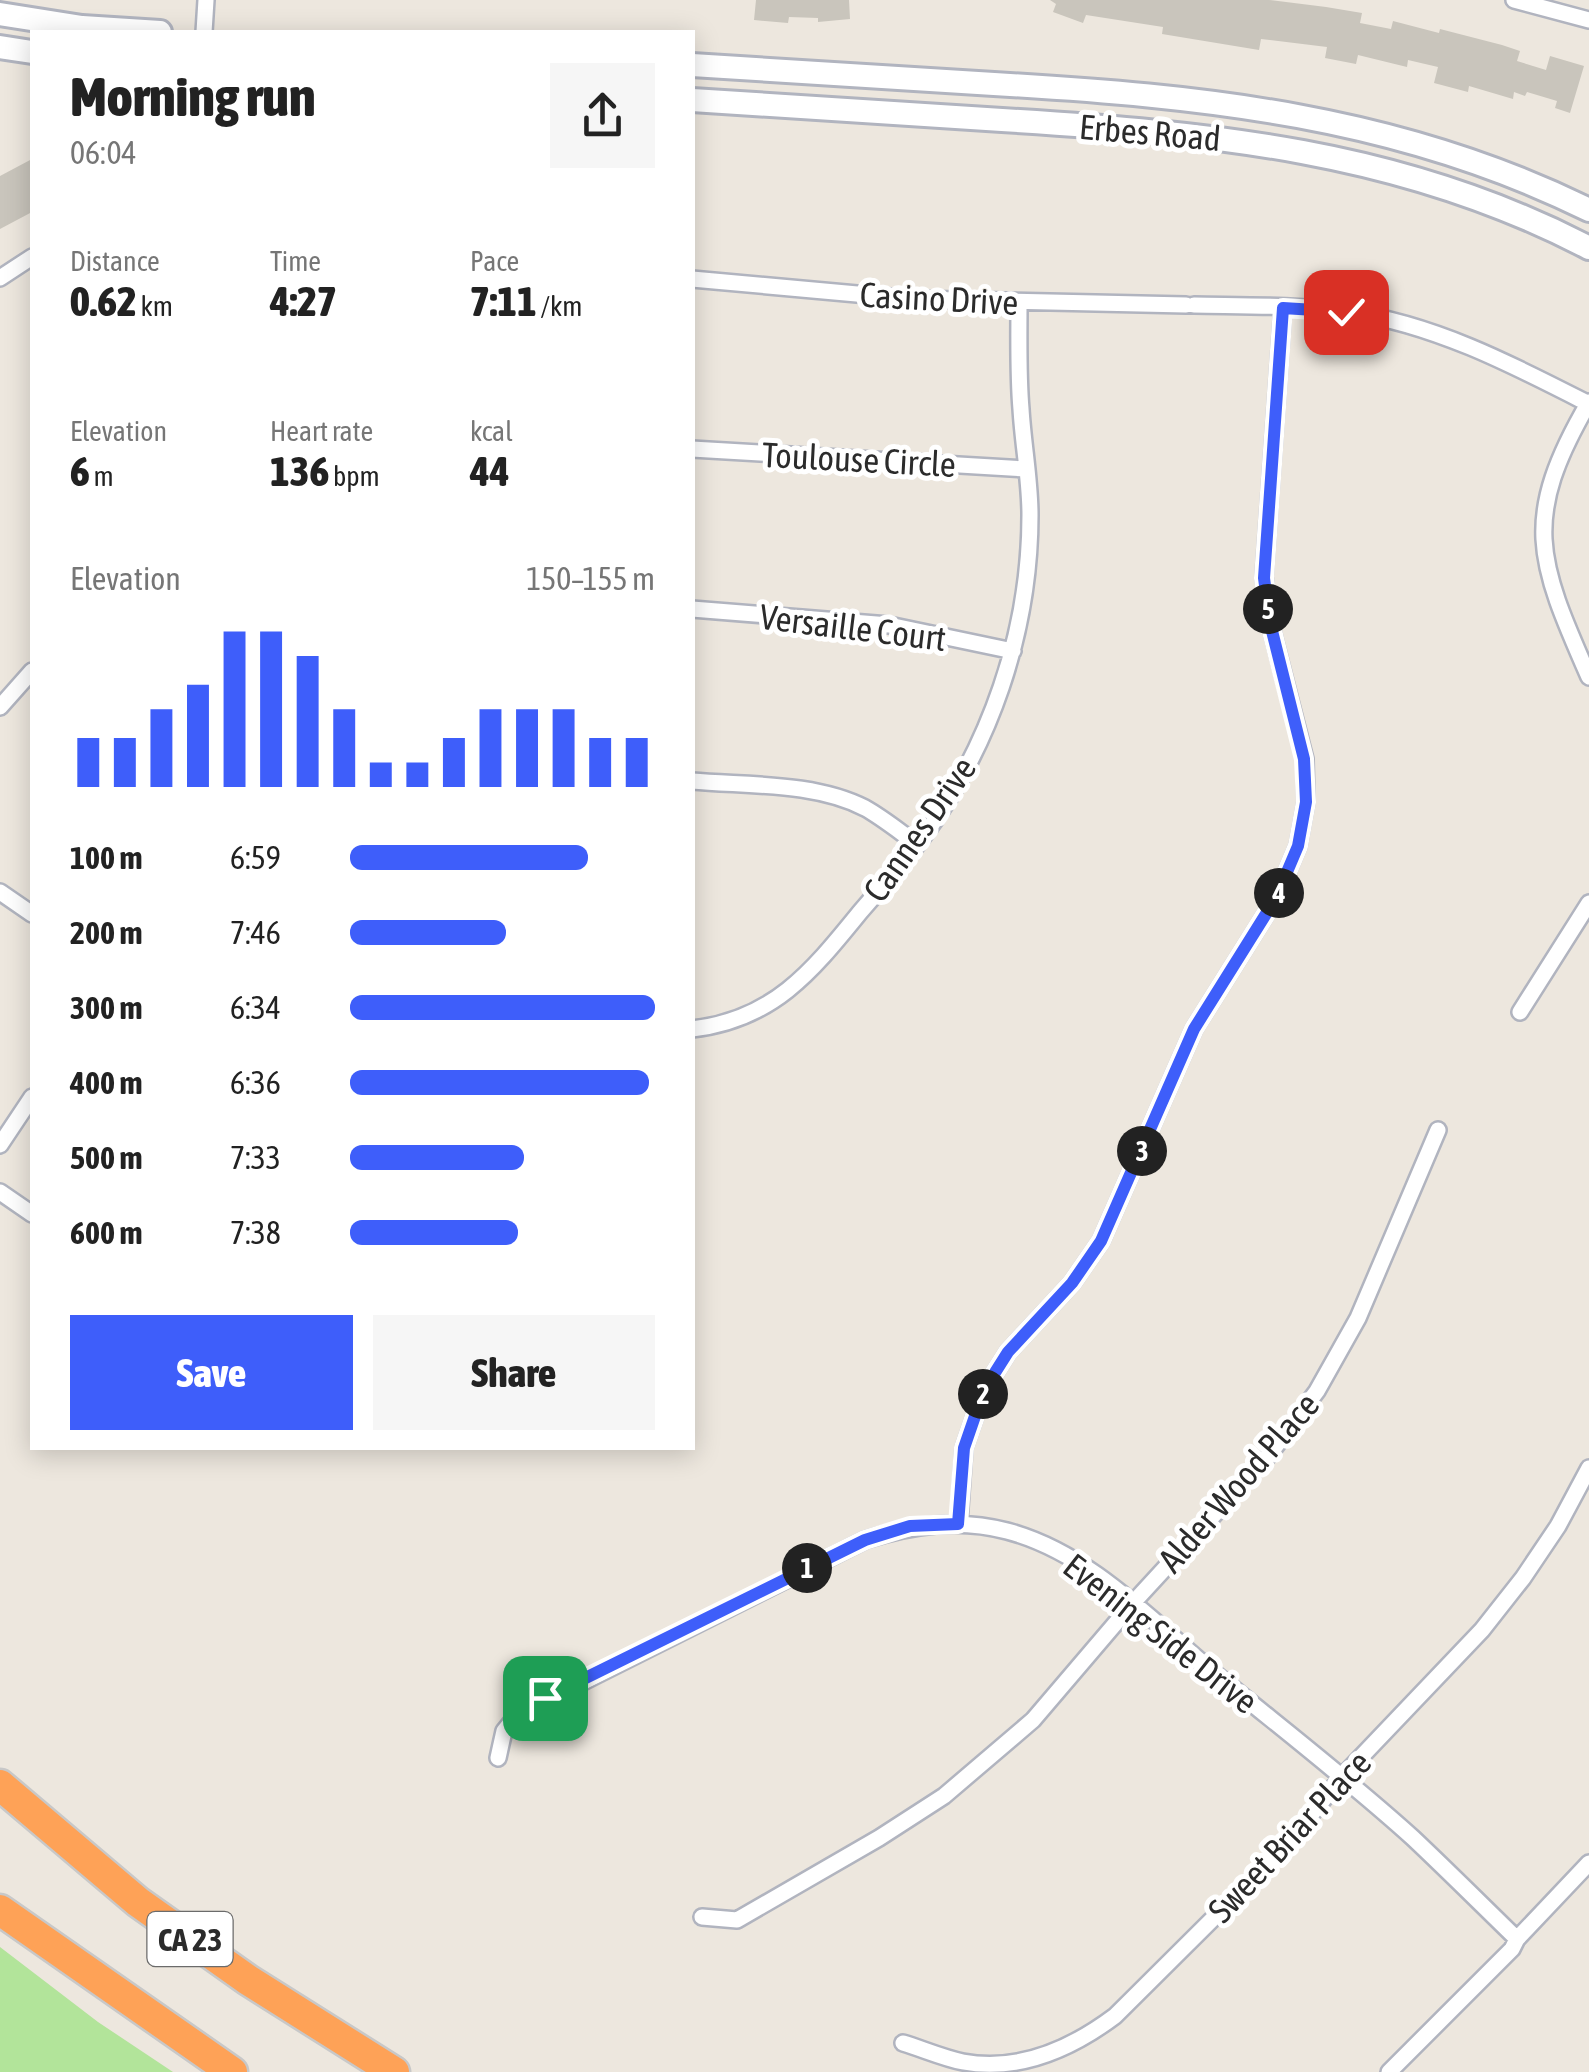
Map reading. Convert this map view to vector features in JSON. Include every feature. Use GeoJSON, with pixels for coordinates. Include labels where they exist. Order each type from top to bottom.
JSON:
{"type":"FeatureCollection","features":[{"type":"Feature","properties":{"kind":"highway","name":"CA 23"},"geometry":{"type":"LineString","coordinates":[[0,1785],[138,1902],[248,1980],[394,2072]]}},
{"type":"Feature","properties":{"kind":"highway","name":"CA 23"},"geometry":{"type":"LineString","coordinates":[[0,1910],[232,2072]]}},
{"type":"Feature","properties":{"kind":"main road"},"geometry":{"type":"LineString","coordinates":[[0,14],[129,30]]}},
{"type":"Feature","properties":{"kind":"main road"},"geometry":{"type":"LineString","coordinates":[[0,47],[30,52]]}},
{"type":"Feature","properties":{"kind":"main road","name":"Erbes Road"},"geometry":{"type":"LineString","coordinates":[[695,65],[1133,92],[1258,107],[1352,125],[1417,143],[1509,175],[1589,210]]}},
{"type":"Feature","properties":{"kind":"main road","name":"Erbes Road"},"geometry":{"type":"LineString","coordinates":[[695,100],[1121,127],[1246,141],[1356,161],[1448,188],[1560,232],[1589,248]]}},
{"type":"Feature","properties":{"kind":"street"},"geometry":{"type":"LineString","coordinates":[[204,30],[206,0]]}},
{"type":"Feature","properties":{"kind":"street"},"geometry":{"type":"LineString","coordinates":[[1514,0],[1548,4],[1589,20]]}},
{"type":"Feature","properties":{"kind":"street"},"geometry":{"type":"LineString","coordinates":[[0,278],[30,258]]}},
{"type":"Feature","properties":{"kind":"street","name":"Casino Drive"},"geometry":{"type":"LineString","coordinates":[[695,279],[912,298],[1283,308],[1365,315],[1437,335],[1504,361],[1589,403]]}},
{"type":"Feature","properties":{"kind":"street","name":"Cannes Drive"},"geometry":{"type":"LineString","coordinates":[[695,1029],[753,1013],[812,972],[917,844],[974,755],[996,704],[1012,651],[1028,558],[1030,512],[1020,405],[1019,302]]}},
{"type":"Feature","properties":{"kind":"street"},"geometry":{"type":"LineString","coordinates":[[958,1524],[964,1448],[984,1390],[1008,1352],[1072,1283],[1101,1241],[1194,1029],[1276,898],[1298,846],[1306,802],[1304,759],[1270,623],[1264,578],[1283,308]]}},
{"type":"Feature","properties":{"kind":"street"},"geometry":{"type":"LineString","coordinates":[[1589,403],[1563,447],[1552,476],[1544,514],[1544,549],[1557,604],[1589,677]]}},
{"type":"Feature","properties":{"kind":"street","name":"Toulouse Circle"},"geometry":{"type":"LineString","coordinates":[[695,449],[1026,470]]}},
{"type":"Feature","properties":{"kind":"street","name":"Versaille Court"},"geometry":{"type":"LineString","coordinates":[[695,610],[889,625],[1012,651]]}},
{"type":"Feature","properties":{"kind":"street"},"geometry":{"type":"LineString","coordinates":[[0,707],[30,672]]}},
{"type":"Feature","properties":{"kind":"street"},"geometry":{"type":"LineString","coordinates":[[695,781],[837,797],[866,809],[917,844]]}},
{"type":"Feature","properties":{"kind":"street"},"geometry":{"type":"LineString","coordinates":[[0,892],[30,913]]}},
{"type":"Feature","properties":{"kind":"street"},"geometry":{"type":"LineString","coordinates":[[1520,1012],[1589,902]]}},
{"type":"Feature","properties":{"kind":"street"},"geometry":{"type":"LineString","coordinates":[[0,1145],[30,1100]]}},
{"type":"Feature","properties":{"kind":"street","name":"Alder Wood Place"},"geometry":{"type":"LineString","coordinates":[[702,1917],[736,1920],[879,1838],[944,1796],[1033,1720],[1132,1604],[1269,1456],[1318,1392],[1358,1318],[1438,1130]]}},
{"type":"Feature","properties":{"kind":"street"},"geometry":{"type":"LineString","coordinates":[[0,1192],[30,1213]]}},
{"type":"Feature","properties":{"kind":"street","name":"Sweet Briar Place"},"geometry":{"type":"LineString","coordinates":[[903,2043],[963,2062],[992,2064],[1037,2058],[1084,2039],[1114,2016],[1283,1849],[1342,1778],[1482,1630],[1540,1552],[1589,1468]]}},
{"type":"Feature","properties":{"kind":"street","name":"Evening Side Drive"},"geometry":{"type":"LineString","coordinates":[[498,1758],[504,1731],[516,1715],[865,1540],[910,1526],[958,1524],[1007,1531],[1049,1546],[1083,1565],[1132,1604],[1412,1837],[1517,1939]]}},
{"type":"Feature","properties":{"kind":"street"},"geometry":{"type":"LineString","coordinates":[[1389,2072],[1512,1948],[1589,1863]]}},
{"type":"Feature","properties":{"kind":"green space"},"geometry":{"type":"Polygon","coordinates":[[[0,1947],[98,2022],[173,2072],[0,2072],[0,1947]]]}},
{"type":"Feature","properties":{"kind":"building"},"geometry":{"type":"Polygon","coordinates":[[[756,0],[849,0],[850,19],[818,22],[818,18],[789,17],[788,23],[754,20],[756,0]]]}},
{"type":"Feature","properties":{"kind":"building"},"geometry":{"type":"Polygon","coordinates":[[[1050,0],[1269,0],[1326,7],[1362,13],[1360,23],[1391,29],[1393,21],[1502,45],[1520,51],[1517,61],[1546,70],[1550,56],[1584,66],[1570,113],[1555,108],[1557,101],[1527,92],[1525,96],[1514,92],[1513,99],[1469,86],[1468,92],[1434,83],[1438,67],[1408,60],[1407,67],[1358,55],[1356,64],[1325,58],[1327,47],[1261,39],[1259,50],[1162,34],[1163,27],[1086,15],[1083,23],[1053,12],[1056,4],[1050,0]]]}},
{"type":"Feature","properties":{"kind":"building"},"geometry":{"type":"Polygon","coordinates":[[[30,160],[30,213],[0,229],[0,176],[30,160]]]}},
{"type":"Feature","properties":{"kind":"route"},"geometry":{"type":"LineString","coordinates":[[545,1698],[865,1540],[910,1526],[958,1524],[964,1448],[984,1390],[1008,1352],[1072,1283],[1101,1241],[1194,1029],[1276,898],[1298,846],[1306,802],[1304,759],[1270,623],[1264,578],[1283,308],[1346,312]]}}]}
